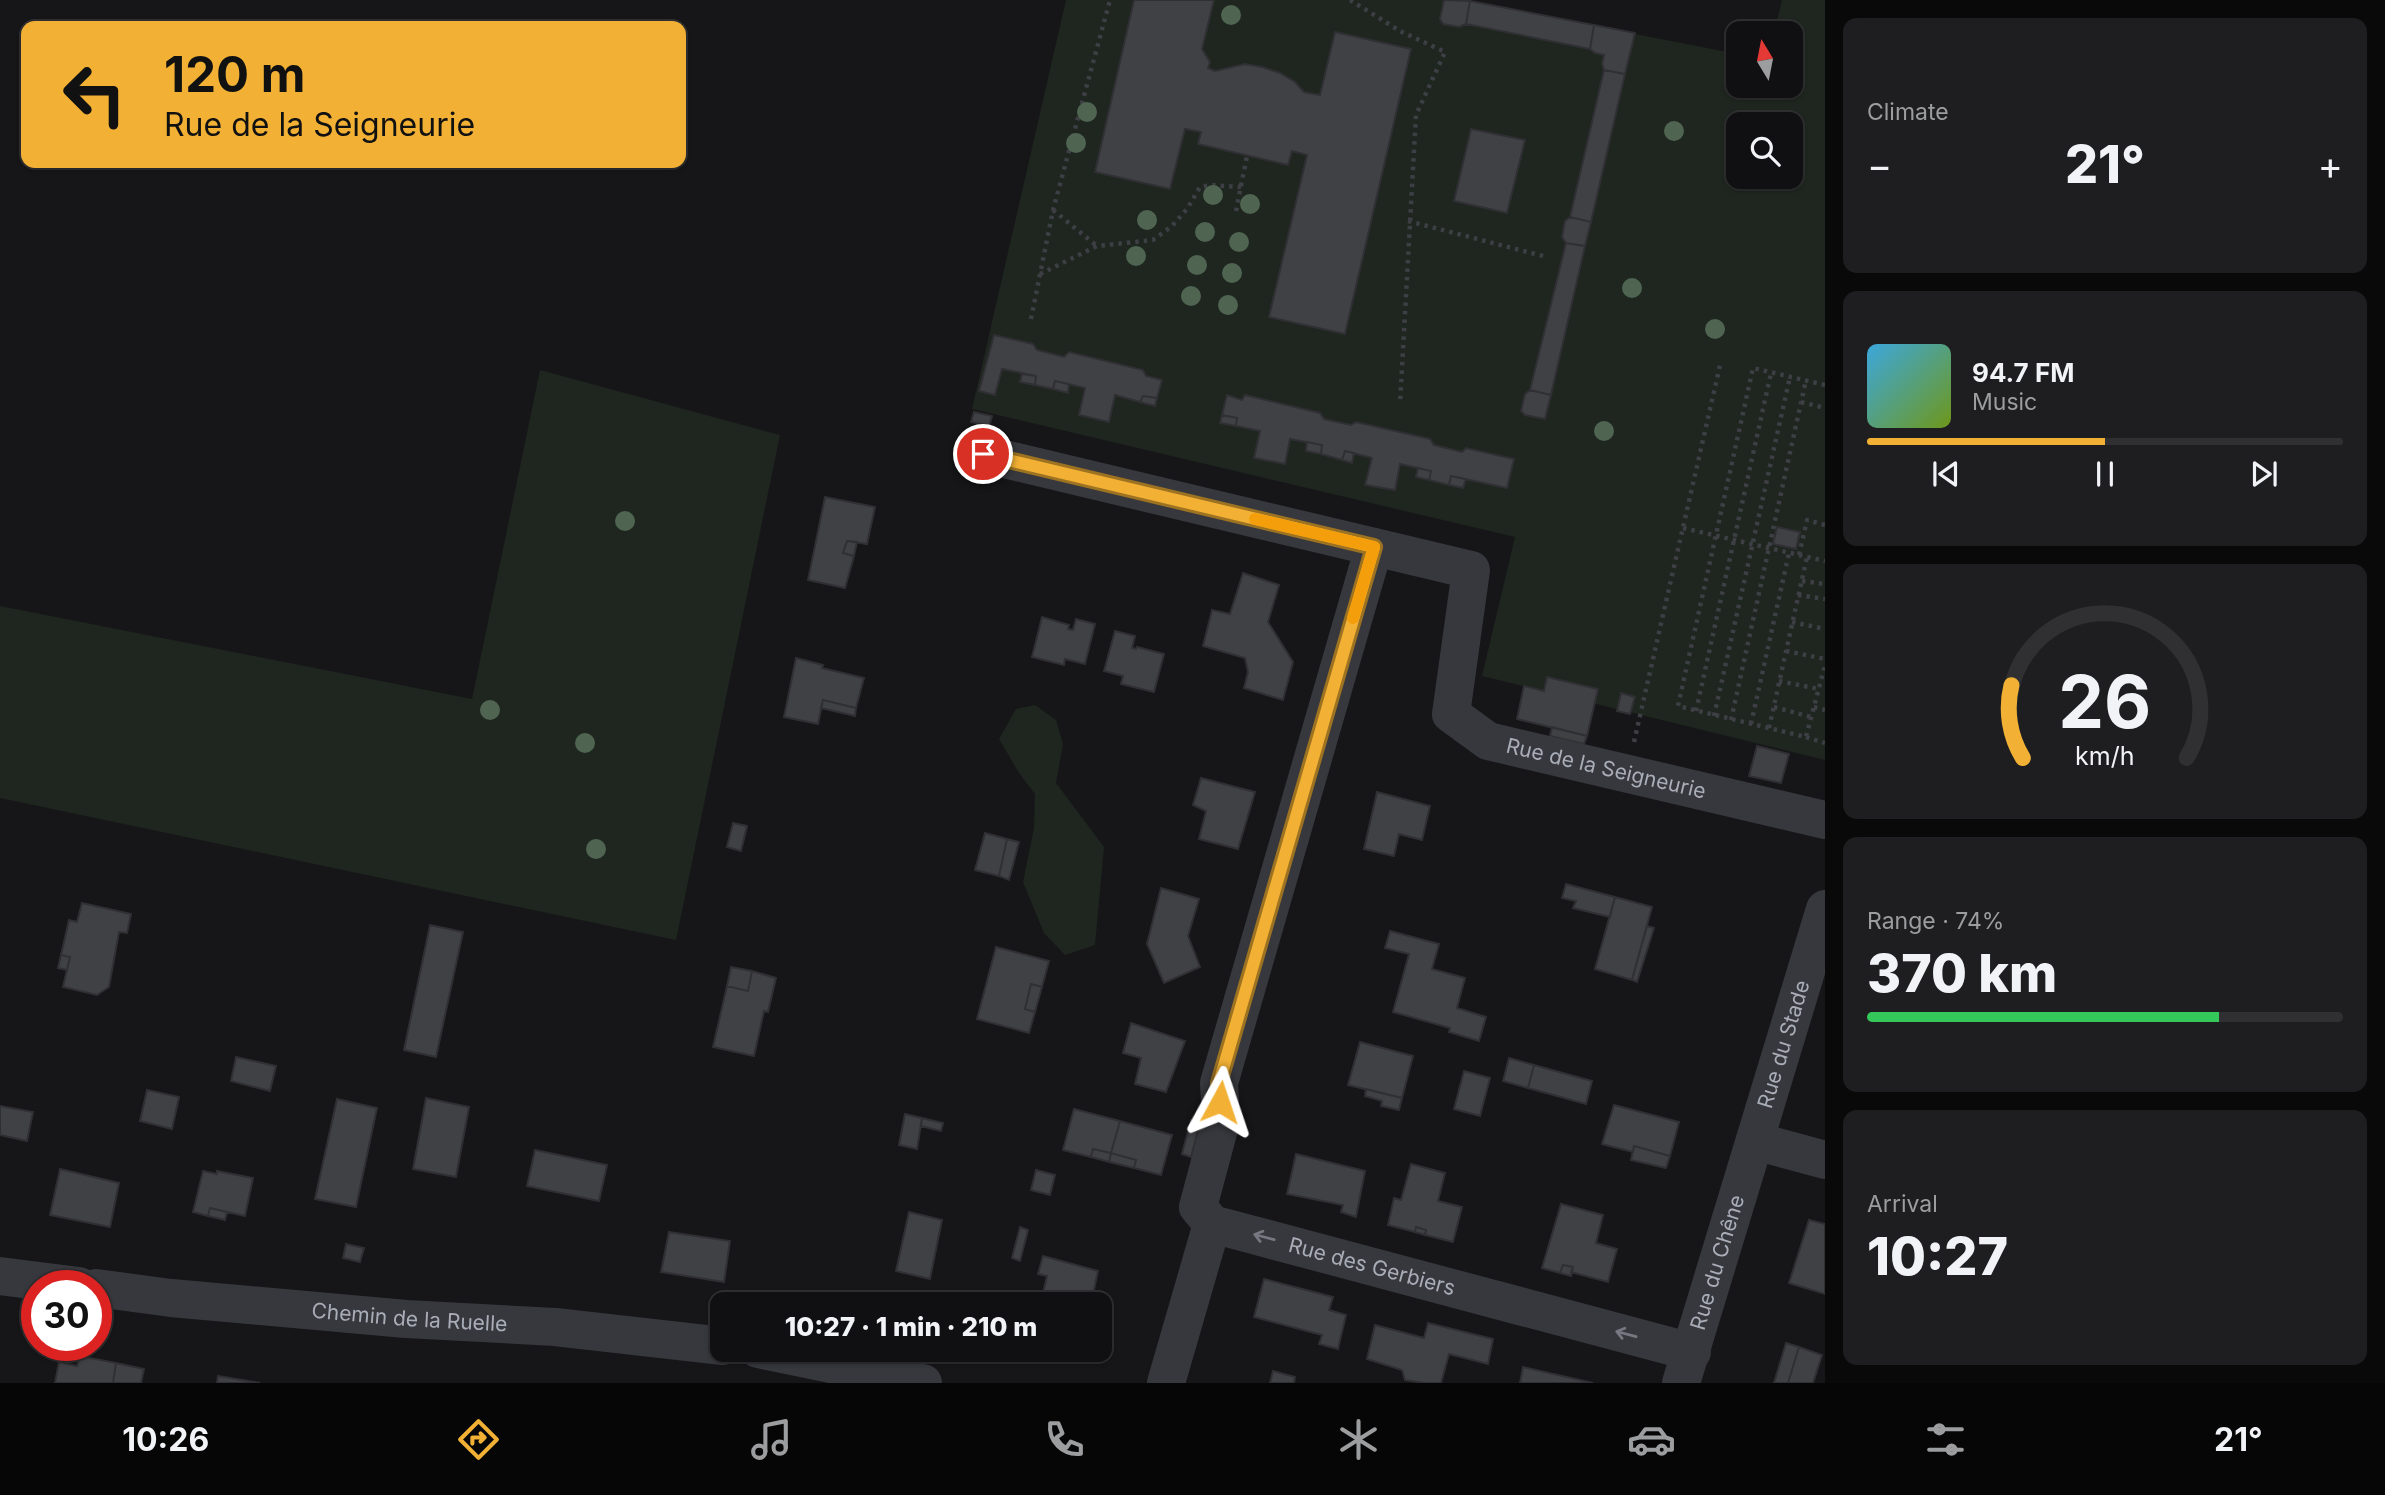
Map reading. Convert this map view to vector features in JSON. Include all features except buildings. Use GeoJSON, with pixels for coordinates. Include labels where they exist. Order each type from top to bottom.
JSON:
{"type":"FeatureCollection","features":[{"type":"Feature","properties":{"kind":"street","name":"Rue de la Seigneurie"},"geometry":{"type":"LineString","coordinates":[[983,454],[1471,570],[1451,714],[1488,741],[1825,820]]}},
{"type":"Feature","properties":{"kind":"street"},"geometry":{"type":"LineString","coordinates":[[1166,1383],[1212,1224],[1198,1207],[1221,1121],[1219,1083],[1374,547]]}},
{"type":"Feature","properties":{"kind":"street","name":"Rue du Stade"},"geometry":{"type":"LineString","coordinates":[[1755,1142],[1825,909]]}},
{"type":"Feature","properties":{"kind":"street"},"geometry":{"type":"LineString","coordinates":[[1755,1142],[1825,1160]]}},
{"type":"Feature","properties":{"kind":"street","name":"Rue du Chêne"},"geometry":{"type":"LineString","coordinates":[[1686,1368],[1755,1142]]}},
{"type":"Feature","properties":{"kind":"street","name":"Rue des Gerbiers"},"geometry":{"type":"LineString","coordinates":[[1212,1224],[1686,1368]]}},
{"type":"Feature","properties":{"kind":"street"},"geometry":{"type":"LineString","coordinates":[[0,1276],[21,1279]]}},
{"type":"Feature","properties":{"kind":"street","name":"Chemin de la Ruelle"},"geometry":{"type":"LineString","coordinates":[[112,1290],[406,1319],[555,1327],[710,1345]]}},
{"type":"Feature","properties":{"kind":"street"},"geometry":{"type":"LineString","coordinates":[[821,1362],[923,1383]]}},
{"type":"Feature","properties":{"kind":"path"},"geometry":{"type":"LineString","coordinates":[[1031,319],[1052,210],[1110,0]]}},
{"type":"Feature","properties":{"kind":"path"},"geometry":{"type":"LineString","coordinates":[[1350,0],[1400,31],[1446,52],[1416,115],[1408,221],[1400,404]]}},
{"type":"Feature","properties":{"kind":"path"},"geometry":{"type":"LineString","coordinates":[[1236,211],[1247,156]]}},
{"type":"Feature","properties":{"kind":"path"},"geometry":{"type":"LineString","coordinates":[[1039,275],[1097,246],[1153,240],[1172,226],[1187,209],[1200,187],[1241,187]]}},
{"type":"Feature","properties":{"kind":"path"},"geometry":{"type":"LineString","coordinates":[[1052,210],[1097,246]]}},
{"type":"Feature","properties":{"kind":"path"},"geometry":{"type":"LineString","coordinates":[[1408,221],[1543,256]]}},
{"type":"Feature","properties":{"kind":"path"},"geometry":{"type":"LineString","coordinates":[[1627,772],[1721,361]]}},
{"type":"Feature","properties":{"kind":"path"},"geometry":{"type":"LineString","coordinates":[[1825,385],[1752,368],[1678,706],[1825,743]]}},
{"type":"Feature","properties":{"kind":"path"},"geometry":{"type":"LineString","coordinates":[[1696,711],[1771,373]]}},
{"type":"Feature","properties":{"kind":"path"},"geometry":{"type":"LineString","coordinates":[[1714,716],[1790,377]]}},
{"type":"Feature","properties":{"kind":"path"},"geometry":{"type":"LineString","coordinates":[[1731,720],[1806,380]]}},
{"type":"Feature","properties":{"kind":"path"},"geometry":{"type":"LineString","coordinates":[[1801,402],[1825,408]]}},
{"type":"Feature","properties":{"kind":"path"},"geometry":{"type":"LineString","coordinates":[[1799,555],[1807,520],[1825,524]]}},
{"type":"Feature","properties":{"kind":"path"},"geometry":{"type":"LineString","coordinates":[[1683,528],[1825,561]]}},
{"type":"Feature","properties":{"kind":"path"},"geometry":{"type":"LineString","coordinates":[[1751,724],[1789,553]]}},
{"type":"Feature","properties":{"kind":"path"},"geometry":{"type":"LineString","coordinates":[[1769,728],[1807,557]]}},
{"type":"Feature","properties":{"kind":"path"},"geometry":{"type":"LineString","coordinates":[[1802,580],[1825,583]]}},
{"type":"Feature","properties":{"kind":"path"},"geometry":{"type":"LineString","coordinates":[[1798,595],[1825,599]]}},
{"type":"Feature","properties":{"kind":"path"},"geometry":{"type":"LineString","coordinates":[[1792,622],[1825,629]]}},
{"type":"Feature","properties":{"kind":"path"},"geometry":{"type":"LineString","coordinates":[[1786,651],[1825,659]]}},
{"type":"Feature","properties":{"kind":"path"},"geometry":{"type":"LineString","coordinates":[[1806,737],[1825,665]]}},
{"type":"Feature","properties":{"kind":"path"},"geometry":{"type":"LineString","coordinates":[[1779,681],[1819,689]]}},
{"type":"Feature","properties":{"kind":"path"},"geometry":{"type":"LineString","coordinates":[[1773,707],[1811,717]]}},
{"type":"Feature","properties":{"kind":"path"},"geometry":{"type":"LineString","coordinates":[[1814,707],[1825,710]]}},
{"type":"Feature","properties":{"kind":"shaded area"},"geometry":{"type":"Polygon","coordinates":[[[1066,0],[1459,0],[1726,52],[1726,98],[1803,98],[1803,21],[1777,21],[1782,0],[1825,0],[1825,760],[1482,676],[1515,537],[972,409],[1066,0]]]}},
{"type":"Feature","properties":{"kind":"shaded area"},"geometry":{"type":"Polygon","coordinates":[[[540,370],[780,435],[676,940],[0,798],[0,606],[472,699],[540,370]]]}},
{"type":"Feature","properties":{"kind":"shaded area"},"geometry":{"type":"Polygon","coordinates":[[[1035,705],[1056,720],[1063,744],[1056,783],[1104,847],[1095,945],[1065,955],[1044,933],[1023,882],[1034,828],[1035,794],[999,739],[1016,709],[1035,705]]]}},
{"type":"Feature","properties":{"kind":"slow traffic"},"geometry":{"type":"LineString","coordinates":[[1255,519],[1374,547],[1353,618]]}},
{"type":"Feature","properties":{"kind":"route"},"geometry":{"type":"LineString","coordinates":[[983,454],[1374,547],[1219,1083],[1220,1102]]}}]}
